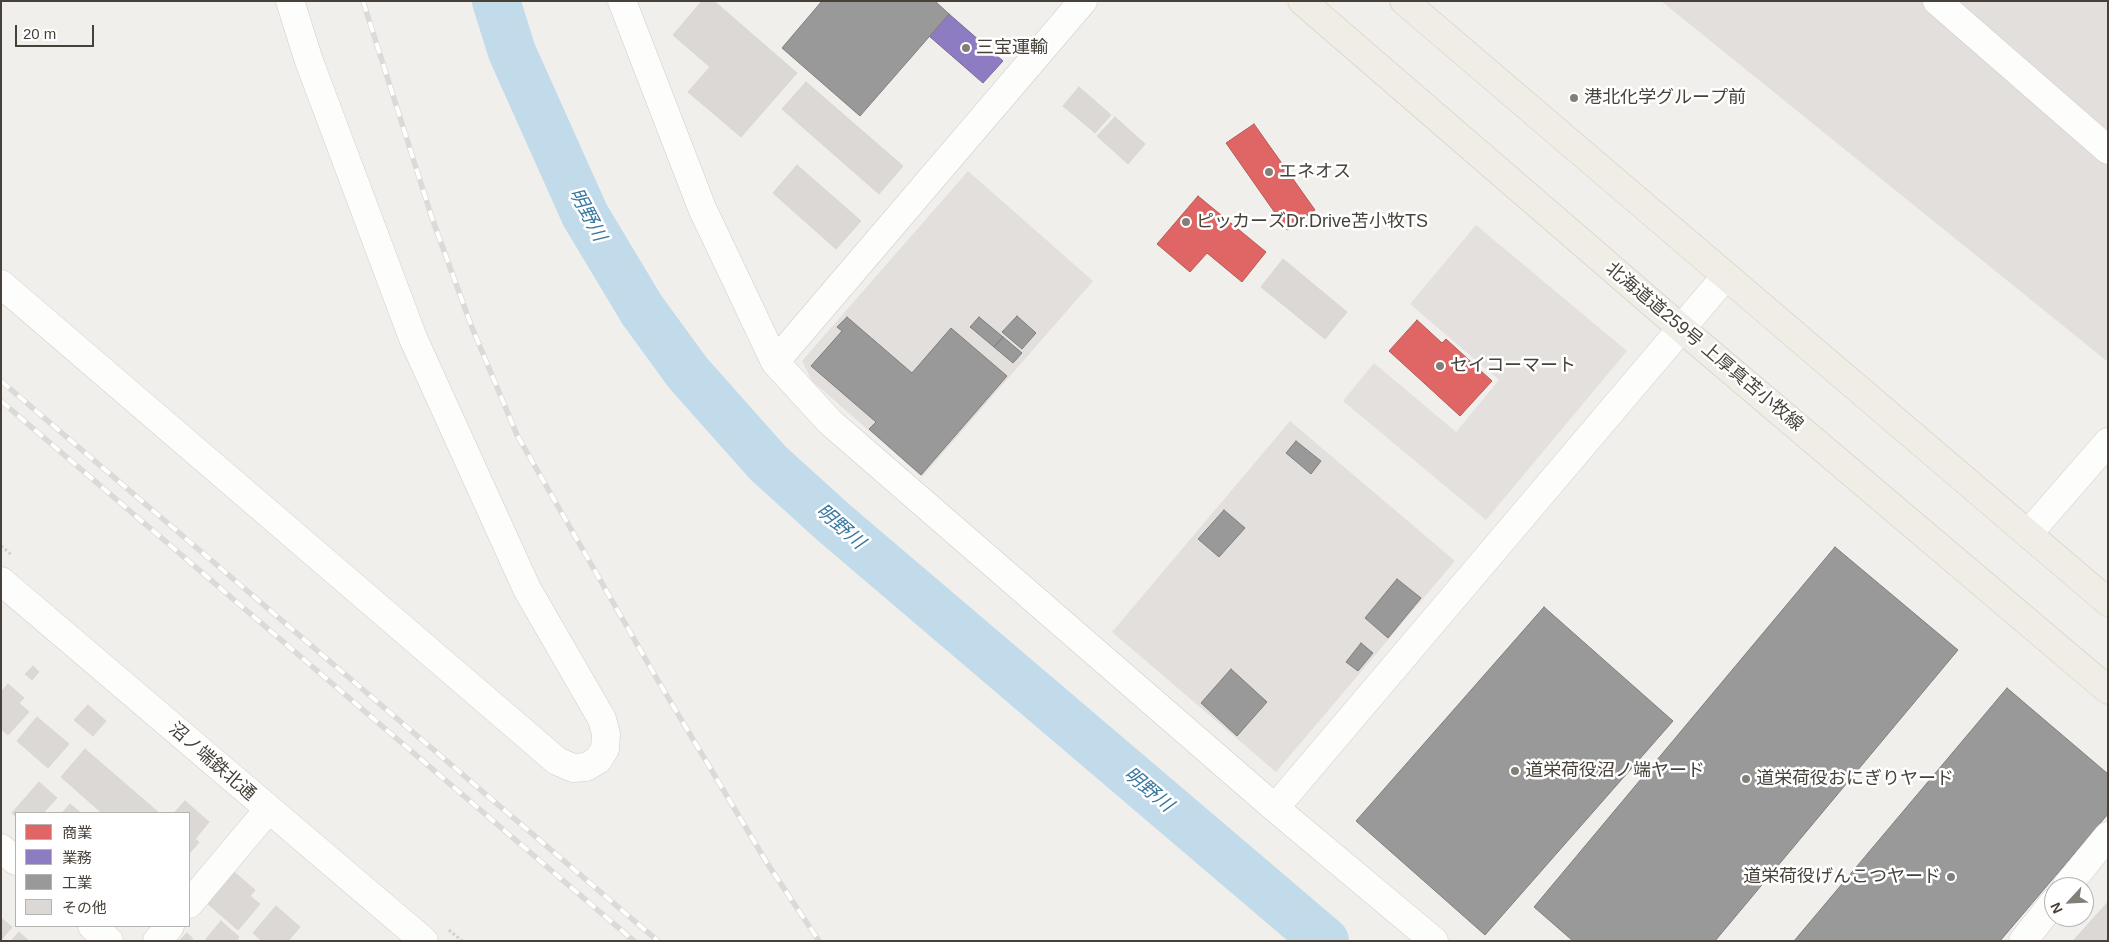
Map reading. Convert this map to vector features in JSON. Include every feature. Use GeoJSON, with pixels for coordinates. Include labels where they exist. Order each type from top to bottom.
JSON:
{"type":"FeatureCollection","features":[{"type":"Feature","properties":{"kind":"main road","name":"北海道道259号 上厚真苫小牧線"},"geometry":{"type":"LineString","coordinates":[[1302,1],[1682,329],[2108,690]]}},
{"type":"Feature","properties":{"kind":"main road"},"geometry":{"type":"LineString","coordinates":[[1404,1],[2108,602]]}},
{"type":"Feature","properties":{"kind":"street"},"geometry":{"type":"LineString","coordinates":[[1,284],[557,761],[572,768],[586,767],[598,760],[605,749],[606,734],[602,719],[527,589],[413,338],[308,61],[290,1]]}},
{"type":"Feature","properties":{"kind":"street"},"geometry":{"type":"LineString","coordinates":[[622,1],[702,208],[775,362],[830,422],[1275,808],[1434,941]]}},
{"type":"Feature","properties":{"kind":"street"},"geometry":{"type":"LineString","coordinates":[[775,362],[1083,1]]}},
{"type":"Feature","properties":{"kind":"street"},"geometry":{"type":"LineString","coordinates":[[1937,1],[2108,150]]}},
{"type":"Feature","properties":{"kind":"street"},"geometry":{"type":"LineString","coordinates":[[1275,808],[1725,277]]}},
{"type":"Feature","properties":{"kind":"street"},"geometry":{"type":"LineString","coordinates":[[2028,534],[2108,442]]}},
{"type":"Feature","properties":{"kind":"street","name":"沼ノ端鉄北通"},"geometry":{"type":"LineString","coordinates":[[1,581],[424,941]]}},
{"type":"Feature","properties":{"kind":"street"},"geometry":{"type":"LineString","coordinates":[[190,903],[268,810]]}},
{"type":"Feature","properties":{"kind":"street"},"geometry":{"type":"LineString","coordinates":[[2074,877],[2108,836]]}},
{"type":"Feature","properties":{"kind":"street"},"geometry":{"type":"LineString","coordinates":[[1,848],[15,860]]}},
{"type":"Feature","properties":{"kind":"street"},"geometry":{"type":"LineString","coordinates":[[2022,941],[2044,914]]}},
{"type":"Feature","properties":{"kind":"street"},"geometry":{"type":"LineString","coordinates":[[93,927],[110,941]]}},
{"type":"Feature","properties":{"kind":"street"},"geometry":{"type":"LineString","coordinates":[[157,941],[169,927]]}},
{"type":"Feature","properties":{"kind":"shaded area"},"geometry":{"type":"Polygon","coordinates":[[[1661,1],[2108,1],[2108,362],[1661,1]]]}},
{"type":"Feature","properties":{"kind":"shaded area"},"geometry":{"type":"Polygon","coordinates":[[[968,171],[1093,281],[922,477],[812,381],[802,361],[968,171]]]}},
{"type":"Feature","properties":{"kind":"shaded area"},"geometry":{"type":"Polygon","coordinates":[[[1476,225],[1627,351],[1486,520],[1343,401],[1374,363],[1456,432],[1499,380],[1410,304],[1476,225]]]}},
{"type":"Feature","properties":{"kind":"shaded area"},"geometry":{"type":"Polygon","coordinates":[[[1290,421],[1455,561],[1276,772],[1112,632],[1290,421]]]}},
{"type":"Feature","properties":{"kind":"building: 商業"},"geometry":{"type":"Polygon","coordinates":[[[1254,124],[1315,210],[1287,230],[1226,143],[1254,124]]]}},
{"type":"Feature","properties":{"kind":"building: 商業"},"geometry":{"type":"Polygon","coordinates":[[[1198,196],[1266,252],[1242,282],[1207,253],[1190,272],[1157,244],[1198,196]]]}},
{"type":"Feature","properties":{"kind":"building: 商業","name":"セイコーマート"},"geometry":{"type":"Polygon","coordinates":[[[1417,320],[1442,343],[1446,339],[1492,381],[1460,416],[1389,351],[1417,320]]]}},
{"type":"Feature","properties":{"kind":"building: 業務","name":"三宝運輸"},"geometry":{"type":"Polygon","coordinates":[[[949,14],[1003,61],[983,83],[929,36],[949,14]]]}},
{"type":"Feature","properties":{"kind":"building: 工業"},"geometry":{"type":"Polygon","coordinates":[[[822,1],[935,1],[949,14],[860,116],[782,48],[822,1]]]}},
{"type":"Feature","properties":{"kind":"building: 工業"},"geometry":{"type":"Polygon","coordinates":[[[1017,316],[1036,333],[1022,349],[1002,332],[1017,316]]]}},
{"type":"Feature","properties":{"kind":"building: 工業"},"geometry":{"type":"Polygon","coordinates":[[[847,317],[912,373],[951,328],[1007,376],[921,475],[869,429],[876,422],[811,366],[842,331],[837,327],[847,317]]]}},
{"type":"Feature","properties":{"kind":"building: 工業"},"geometry":{"type":"Polygon","coordinates":[[[979,317],[1003,337],[994,347],[970,327],[979,317]]]}},
{"type":"Feature","properties":{"kind":"building: 工業"},"geometry":{"type":"Polygon","coordinates":[[[1003,337],[1022,353],[1013,363],[994,347],[1003,337]]]}},
{"type":"Feature","properties":{"kind":"building: 工業"},"geometry":{"type":"Polygon","coordinates":[[[1296,441],[1321,461],[1311,474],[1286,453],[1296,441]]]}},
{"type":"Feature","properties":{"kind":"building: 工業"},"geometry":{"type":"Polygon","coordinates":[[[1224,510],[1245,528],[1219,557],[1198,539],[1224,510]]]}},
{"type":"Feature","properties":{"kind":"building: 工業","name":"道栄荷役おにぎりヤード"},"geometry":{"type":"Polygon","coordinates":[[[1835,547],[1958,650],[1715,941],[1573,941],[1534,907],[1835,547]]]}},
{"type":"Feature","properties":{"kind":"building: 工業"},"geometry":{"type":"Polygon","coordinates":[[[1397,579],[1421,598],[1388,638],[1365,618],[1397,579]]]}},
{"type":"Feature","properties":{"kind":"building: 工業","name":"道栄荷役沼ノ端ヤード"},"geometry":{"type":"Polygon","coordinates":[[[1544,607],[1673,721],[1485,935],[1356,821],[1544,607]]]}},
{"type":"Feature","properties":{"kind":"building: 工業"},"geometry":{"type":"Polygon","coordinates":[[[1361,643],[1373,653],[1358,671],[1346,662],[1361,643]]]}},
{"type":"Feature","properties":{"kind":"building: 工業"},"geometry":{"type":"Polygon","coordinates":[[[1231,669],[1267,702],[1237,736],[1201,703],[1231,669]]]}},
{"type":"Feature","properties":{"kind":"building: 工業","name":"道栄荷役げんこつヤード"},"geometry":{"type":"Polygon","coordinates":[[[2007,688],[2108,774],[2108,814],[2054,877],[2044,877],[2044,889],[2000,941],[1794,941],[2007,688]]]}},
{"type":"Feature","properties":{"kind":"building: その他"},"geometry":{"type":"Polygon","coordinates":[[[702,1],[714,1],[797,73],[741,137],[688,92],[710,67],[673,35],[702,1]]]}},
{"type":"Feature","properties":{"kind":"building: その他"},"geometry":{"type":"Polygon","coordinates":[[[806,82],[903,166],[879,194],[782,109],[806,82]]]}},
{"type":"Feature","properties":{"kind":"building: その他"},"geometry":{"type":"Polygon","coordinates":[[[1079,87],[1111,115],[1095,133],[1063,106],[1079,87]]]}},
{"type":"Feature","properties":{"kind":"building: その他"},"geometry":{"type":"Polygon","coordinates":[[[1115,117],[1145,144],[1128,164],[1097,136],[1115,117]]]}},
{"type":"Feature","properties":{"kind":"building: その他"},"geometry":{"type":"Polygon","coordinates":[[[797,165],[861,221],[836,249],[773,193],[797,165]]]}},
{"type":"Feature","properties":{"kind":"building: その他"},"geometry":{"type":"Polygon","coordinates":[[[1283,259],[1347,312],[1325,339],[1261,287],[1283,259]]]}},
{"type":"Feature","properties":{"kind":"building: その他"},"geometry":{"type":"Polygon","coordinates":[[[33,666],[39,672],[32,680],[25,674],[33,666]]]}},
{"type":"Feature","properties":{"kind":"building: その他"},"geometry":{"type":"Polygon","coordinates":[[[8,684],[24,698],[19,703],[29,712],[8,735],[1,729],[1,692],[8,684]]]}},
{"type":"Feature","properties":{"kind":"building: その他"},"geometry":{"type":"Polygon","coordinates":[[[88,705],[106,721],[93,736],[74,720],[88,705]]]}},
{"type":"Feature","properties":{"kind":"building: その他"},"geometry":{"type":"Polygon","coordinates":[[[37,717],[69,744],[48,768],[17,741],[37,717]]]}},
{"type":"Feature","properties":{"kind":"building: その他"},"geometry":{"type":"Polygon","coordinates":[[[85,749],[158,812],[101,812],[61,777],[85,749]]]}},
{"type":"Feature","properties":{"kind":"building: その他"},"geometry":{"type":"Polygon","coordinates":[[[39,782],[57,798],[44,812],[15,812],[15,816],[12,813],[39,782]]]}},
{"type":"Feature","properties":{"kind":"building: その他"},"geometry":{"type":"Polygon","coordinates":[[[185,801],[209,822],[195,839],[199,842],[190,853],[190,812],[175,812],[185,801]]]}},
{"type":"Feature","properties":{"kind":"building: その他"},"geometry":{"type":"Polygon","coordinates":[[[70,804],[80,812],[63,812],[70,804]]]}},
{"type":"Feature","properties":{"kind":"building: その他"},"geometry":{"type":"Polygon","coordinates":[[[234,872],[255,890],[250,896],[260,904],[238,930],[207,903],[234,872]]]}},
{"type":"Feature","properties":{"kind":"building: その他"},"geometry":{"type":"Polygon","coordinates":[[[2108,902],[2108,941],[2073,941],[2086,927],[2094,927],[2094,918],[2108,902]]]}},
{"type":"Feature","properties":{"kind":"building: その他"},"geometry":{"type":"Polygon","coordinates":[[[276,906],[300,927],[288,941],[262,941],[253,933],[276,906]]]}},
{"type":"Feature","properties":{"kind":"building: その他"},"geometry":{"type":"Polygon","coordinates":[[[1,918],[12,927],[1,940],[1,918]]]}},
{"type":"Feature","properties":{"kind":"building: その他"},"geometry":{"type":"Polygon","coordinates":[[[221,921],[239,937],[236,941],[208,941],[206,939],[221,921]]]}},
{"type":"Feature","properties":{"kind":"building: その他"},"geometry":{"type":"Polygon","coordinates":[[[19,932],[29,941],[11,941],[19,932]]]}},
{"type":"Feature","properties":{"kind":"building: その他"},"geometry":{"type":"Polygon","coordinates":[[[187,933],[193,939],[179,941],[187,933]]]}},
{"type":"Feature","properties":{"kind":"waterway","name":"明野川"},"geometry":{"type":"LineString","coordinates":[[496,1],[512,52],[585,215],[642,310],[688,373],[768,463],[833,522],[1325,941]]}},
{"type":"Feature","properties":{"kind":"railway"},"geometry":{"type":"LineString","coordinates":[[363,1],[432,218],[471,325],[517,435],[657,679],[767,863],[819,941]]}},
{"type":"Feature","properties":{"kind":"railway"},"geometry":{"type":"LineString","coordinates":[[1,381],[658,941]]}},
{"type":"Feature","properties":{"kind":"railway"},"geometry":{"type":"LineString","coordinates":[[1,401],[634,941]]}},
{"type":"Feature","properties":{"kind":"place","name":"三宝運輸"},"geometry":{"type":"Point","coordinates":[966,48]}},
{"type":"Feature","properties":{"kind":"place","name":"港北化学グループ前"},"geometry":{"type":"Point","coordinates":[1574,98]}},
{"type":"Feature","properties":{"kind":"place","name":"エネオス"},"geometry":{"type":"Point","coordinates":[1269,172]}},
{"type":"Feature","properties":{"kind":"place","name":"ピッカーズDr.Drive苫小牧TS"},"geometry":{"type":"Point","coordinates":[1186,222]}},
{"type":"Feature","properties":{"kind":"place","name":"セイコーマート"},"geometry":{"type":"Point","coordinates":[1440,366]}},
{"type":"Feature","properties":{"kind":"place","name":"道栄荷役沼ノ端ヤード"},"geometry":{"type":"Point","coordinates":[1515,771]}},
{"type":"Feature","properties":{"kind":"place","name":"道栄荷役おにぎりヤード"},"geometry":{"type":"Point","coordinates":[1746,779]}},
{"type":"Feature","properties":{"kind":"place","name":"道栄荷役げんこつヤード"},"geometry":{"type":"Point","coordinates":[1951,877]}}]}
